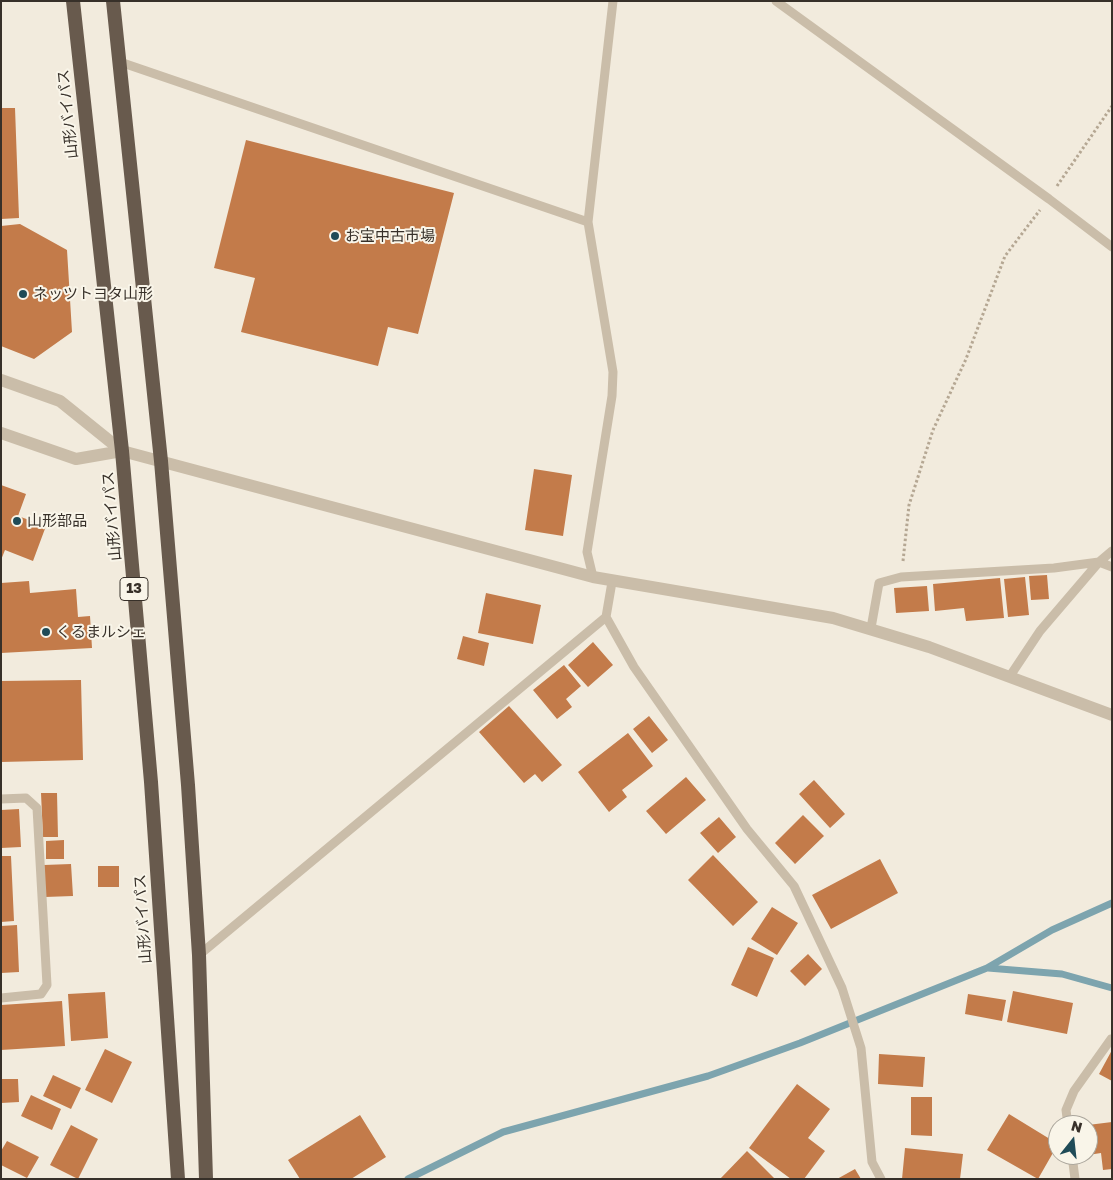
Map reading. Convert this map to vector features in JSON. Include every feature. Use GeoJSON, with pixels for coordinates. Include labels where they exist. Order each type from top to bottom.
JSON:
{"type":"FeatureCollection","features":[{"type":"Feature","properties":{"kind":"highway","name":"山形バイパス"},"geometry":{"type":"LineString","coordinates":[[73,1],[122,451],[151,782],[178,1179]]}},
{"type":"Feature","properties":{"kind":"highway"},"geometry":{"type":"LineString","coordinates":[[113,1],[161,461],[188,785],[199,955],[206,1179]]}},
{"type":"Feature","properties":{"kind":"street"},"geometry":{"type":"LineString","coordinates":[[1,380],[60,402],[122,451],[612,582],[754,603],[833,618],[871,628],[1010,676],[1112,715]]}},
{"type":"Feature","properties":{"kind":"street"},"geometry":{"type":"LineString","coordinates":[[1,433],[76,459],[122,451]]}},
{"type":"Feature","properties":{"kind":"lane"},"geometry":{"type":"LineString","coordinates":[[593,577],[587,552],[612,396],[613,372],[588,222],[613,1]]}},
{"type":"Feature","properties":{"kind":"lane"},"geometry":{"type":"LineString","coordinates":[[776,1],[1049,198],[1112,247]]}},
{"type":"Feature","properties":{"kind":"lane"},"geometry":{"type":"LineString","coordinates":[[120,62],[588,222]]}},
{"type":"Feature","properties":{"kind":"lane"},"geometry":{"type":"LineString","coordinates":[[1010,676],[1040,632],[1100,562],[1112,551]]}},
{"type":"Feature","properties":{"kind":"lane"},"geometry":{"type":"LineString","coordinates":[[871,628],[879,584],[902,577],[1054,568],[1100,562],[1112,567]]}},
{"type":"Feature","properties":{"kind":"lane"},"geometry":{"type":"LineString","coordinates":[[612,582],[606,617],[634,667],[747,830],[794,886],[842,988],[861,1048],[872,1162],[881,1179]]}},
{"type":"Feature","properties":{"kind":"lane"},"geometry":{"type":"LineString","coordinates":[[199,955],[606,617]]}},
{"type":"Feature","properties":{"kind":"lane"},"geometry":{"type":"LineString","coordinates":[[1,799],[26,798],[37,808],[47,985],[41,994],[1,998]]}},
{"type":"Feature","properties":{"kind":"lane"},"geometry":{"type":"LineString","coordinates":[[1067,1115],[1066,1110],[1074,1091],[1111,1039]]}},
{"type":"Feature","properties":{"kind":"lane"},"geometry":{"type":"LineString","coordinates":[[1073,1165],[1075,1179]]}},
{"type":"Feature","properties":{"kind":"path"},"geometry":{"type":"LineString","coordinates":[[902,577],[909,505],[933,430],[966,359],[1006,256],[1049,198],[1112,106]]}},
{"type":"Feature","properties":{"kind":"building"},"geometry":{"type":"Polygon","coordinates":[[[1,108],[15,108],[19,218],[1,219],[1,108]]]}},
{"type":"Feature","properties":{"kind":"building"},"geometry":{"type":"Polygon","coordinates":[[[246,140],[454,193],[418,334],[388,327],[378,366],[241,332],[255,278],[214,268],[246,140]]]}},
{"type":"Feature","properties":{"kind":"building"},"geometry":{"type":"Polygon","coordinates":[[[20,224],[67,250],[72,332],[34,359],[1,346],[1,226],[20,224]]]}},
{"type":"Feature","properties":{"kind":"building"},"geometry":{"type":"Polygon","coordinates":[[[534,469],[572,475],[563,536],[525,530],[534,469]]]}},
{"type":"Feature","properties":{"kind":"building","name":"山形部品"},"geometry":{"type":"Polygon","coordinates":[[[1,485],[26,494],[18,516],[46,526],[33,561],[5,550],[1,560],[1,485]]]}},
{"type":"Feature","properties":{"kind":"building"},"geometry":{"type":"Polygon","coordinates":[[[1047,575],[1049,599],[1031,600],[1029,576],[1047,575]]]}},
{"type":"Feature","properties":{"kind":"building"},"geometry":{"type":"Polygon","coordinates":[[[1025,577],[1029,615],[1008,617],[1004,579],[1025,577]]]}},
{"type":"Feature","properties":{"kind":"building"},"geometry":{"type":"Polygon","coordinates":[[[1000,578],[1004,618],[966,621],[964,608],[935,611],[933,584],[1000,578]]]}},
{"type":"Feature","properties":{"kind":"building","name":"くるまルシェ"},"geometry":{"type":"Polygon","coordinates":[[[29,581],[30,593],[76,589],[78,617],[90,616],[92,648],[1,653],[1,583],[29,581]]]}},
{"type":"Feature","properties":{"kind":"building"},"geometry":{"type":"Polygon","coordinates":[[[927,586],[929,611],[896,613],[894,588],[927,586]]]}},
{"type":"Feature","properties":{"kind":"building"},"geometry":{"type":"Polygon","coordinates":[[[486,593],[541,605],[533,644],[478,633],[486,593]]]}},
{"type":"Feature","properties":{"kind":"building"},"geometry":{"type":"Polygon","coordinates":[[[463,636],[489,643],[484,666],[457,659],[463,636]]]}},
{"type":"Feature","properties":{"kind":"building"},"geometry":{"type":"Polygon","coordinates":[[[593,642],[613,665],[588,687],[568,665],[593,642]]]}},
{"type":"Feature","properties":{"kind":"building"},"geometry":{"type":"Polygon","coordinates":[[[564,665],[581,686],[566,699],[572,707],[557,719],[533,690],[564,665]]]}},
{"type":"Feature","properties":{"kind":"building"},"geometry":{"type":"Polygon","coordinates":[[[81,680],[83,760],[1,762],[1,681],[81,680]]]}},
{"type":"Feature","properties":{"kind":"building"},"geometry":{"type":"Polygon","coordinates":[[[509,706],[562,765],[542,782],[535,774],[524,783],[479,732],[509,706]]]}},
{"type":"Feature","properties":{"kind":"building"},"geometry":{"type":"Polygon","coordinates":[[[649,716],[668,740],[652,753],[633,729],[649,716]]]}},
{"type":"Feature","properties":{"kind":"building"},"geometry":{"type":"Polygon","coordinates":[[[628,733],[653,766],[622,790],[627,797],[609,812],[578,772],[628,733]]]}},
{"type":"Feature","properties":{"kind":"building"},"geometry":{"type":"Polygon","coordinates":[[[686,777],[706,800],[666,834],[646,811],[686,777]]]}},
{"type":"Feature","properties":{"kind":"building"},"geometry":{"type":"Polygon","coordinates":[[[814,780],[845,814],[830,828],[799,794],[814,780]]]}},
{"type":"Feature","properties":{"kind":"building"},"geometry":{"type":"Polygon","coordinates":[[[41,793],[57,793],[58,837],[43,837],[41,793]]]}},
{"type":"Feature","properties":{"kind":"building"},"geometry":{"type":"Polygon","coordinates":[[[19,809],[21,847],[1,848],[1,810],[19,809]]]}},
{"type":"Feature","properties":{"kind":"building"},"geometry":{"type":"Polygon","coordinates":[[[803,815],[824,836],[795,864],[775,843],[803,815]]]}},
{"type":"Feature","properties":{"kind":"building"},"geometry":{"type":"Polygon","coordinates":[[[719,817],[736,837],[718,853],[700,833],[719,817]]]}},
{"type":"Feature","properties":{"kind":"building"},"geometry":{"type":"Polygon","coordinates":[[[64,840],[64,859],[46,859],[46,841],[64,840]]]}},
{"type":"Feature","properties":{"kind":"building"},"geometry":{"type":"Polygon","coordinates":[[[713,855],[758,902],[733,926],[688,880],[713,855]]]}},
{"type":"Feature","properties":{"kind":"building"},"geometry":{"type":"Polygon","coordinates":[[[1,856],[11,856],[14,921],[1,922],[1,856]]]}},
{"type":"Feature","properties":{"kind":"building"},"geometry":{"type":"Polygon","coordinates":[[[880,859],[898,893],[831,929],[812,895],[880,859]]]}},
{"type":"Feature","properties":{"kind":"building"},"geometry":{"type":"Polygon","coordinates":[[[71,864],[73,896],[45,897],[44,865],[71,864]]]}},
{"type":"Feature","properties":{"kind":"building"},"geometry":{"type":"Polygon","coordinates":[[[98,866],[119,866],[119,887],[98,887],[98,866]]]}},
{"type":"Feature","properties":{"kind":"building"},"geometry":{"type":"Polygon","coordinates":[[[772,907],[798,923],[777,955],[751,939],[772,907]]]}},
{"type":"Feature","properties":{"kind":"building"},"geometry":{"type":"Polygon","coordinates":[[[17,925],[19,972],[1,973],[1,926],[17,925]]]}},
{"type":"Feature","properties":{"kind":"building"},"geometry":{"type":"Polygon","coordinates":[[[748,947],[774,958],[757,997],[731,985],[748,947]]]}},
{"type":"Feature","properties":{"kind":"building"},"geometry":{"type":"Polygon","coordinates":[[[808,954],[822,969],[805,986],[790,971],[808,954]]]}},
{"type":"Feature","properties":{"kind":"building"},"geometry":{"type":"Polygon","coordinates":[[[1013,991],[1073,1003],[1067,1034],[1007,1022],[1013,991]]]}},
{"type":"Feature","properties":{"kind":"building"},"geometry":{"type":"Polygon","coordinates":[[[105,992],[108,1038],[71,1041],[68,994],[105,992]]]}},
{"type":"Feature","properties":{"kind":"building"},"geometry":{"type":"Polygon","coordinates":[[[968,994],[1006,1000],[1002,1021],[965,1014],[968,994]]]}},
{"type":"Feature","properties":{"kind":"building"},"geometry":{"type":"Polygon","coordinates":[[[62,1001],[65,1046],[1,1050],[1,1005],[62,1001]]]}},
{"type":"Feature","properties":{"kind":"building"},"geometry":{"type":"Polygon","coordinates":[[[105,1049],[132,1062],[112,1103],[85,1090],[105,1049]]]}},
{"type":"Feature","properties":{"kind":"building"},"geometry":{"type":"Polygon","coordinates":[[[1112,1050],[1112,1081],[1099,1074],[1112,1050]]]}},
{"type":"Feature","properties":{"kind":"building"},"geometry":{"type":"Polygon","coordinates":[[[879,1054],[925,1057],[923,1087],[878,1084],[879,1054]]]}},
{"type":"Feature","properties":{"kind":"building"},"geometry":{"type":"Polygon","coordinates":[[[53,1075],[81,1088],[71,1109],[43,1096],[53,1075]]]}},
{"type":"Feature","properties":{"kind":"building"},"geometry":{"type":"Polygon","coordinates":[[[1,1079],[18,1079],[19,1102],[1,1103],[1,1079]]]}},
{"type":"Feature","properties":{"kind":"building"},"geometry":{"type":"Polygon","coordinates":[[[797,1084],[830,1109],[808,1138],[825,1151],[804,1179],[791,1179],[749,1148],[797,1084]]]}},
{"type":"Feature","properties":{"kind":"building"},"geometry":{"type":"Polygon","coordinates":[[[31,1095],[61,1109],[52,1130],[21,1116],[31,1095]]]}},
{"type":"Feature","properties":{"kind":"building"},"geometry":{"type":"Polygon","coordinates":[[[911,1097],[932,1097],[932,1136],[911,1135],[911,1097]]]}},
{"type":"Feature","properties":{"kind":"building"},"geometry":{"type":"Polygon","coordinates":[[[1009,1114],[1048,1138],[1048,1162],[1038,1179],[987,1150],[1009,1114]]]}},
{"type":"Feature","properties":{"kind":"building"},"geometry":{"type":"Polygon","coordinates":[[[360,1115],[386,1157],[351,1179],[300,1179],[288,1160],[360,1115]]]}},
{"type":"Feature","properties":{"kind":"building"},"geometry":{"type":"Polygon","coordinates":[[[1112,1122],[1112,1169],[1103,1170],[1101,1153],[1098,1153],[1098,1124],[1112,1122]]]}},
{"type":"Feature","properties":{"kind":"building"},"geometry":{"type":"Polygon","coordinates":[[[71,1125],[98,1139],[78,1179],[50,1165],[71,1125]]]}},
{"type":"Feature","properties":{"kind":"building"},"geometry":{"type":"Polygon","coordinates":[[[7,1141],[39,1157],[27,1178],[1,1165],[1,1151],[7,1141]]]}},
{"type":"Feature","properties":{"kind":"building"},"geometry":{"type":"Polygon","coordinates":[[[905,1148],[963,1154],[960,1179],[902,1179],[905,1148]]]}},
{"type":"Feature","properties":{"kind":"building"},"geometry":{"type":"Polygon","coordinates":[[[747,1151],[775,1179],[720,1179],[747,1151]]]}},
{"type":"Feature","properties":{"kind":"building"},"geometry":{"type":"Polygon","coordinates":[[[855,1169],[861,1179],[837,1179],[855,1169]]]}},
{"type":"Feature","properties":{"kind":"waterway"},"geometry":{"type":"LineString","coordinates":[[408,1179],[503,1132],[708,1076],[800,1043],[987,968],[1052,930],[1112,903]]}},
{"type":"Feature","properties":{"kind":"waterway"},"geometry":{"type":"LineString","coordinates":[[988,968],[1062,974],[1112,988]]}},
{"type":"Feature","properties":{"kind":"place","name":"お宝中古市場"},"geometry":{"type":"Point","coordinates":[335,236]}},
{"type":"Feature","properties":{"kind":"place","name":"ネッツトヨタ山形"},"geometry":{"type":"Point","coordinates":[23,294]}},
{"type":"Feature","properties":{"kind":"place","name":"山形部品"},"geometry":{"type":"Point","coordinates":[17,521]}},
{"type":"Feature","properties":{"kind":"place","name":"くるまルシェ"},"geometry":{"type":"Point","coordinates":[46,632]}}]}
